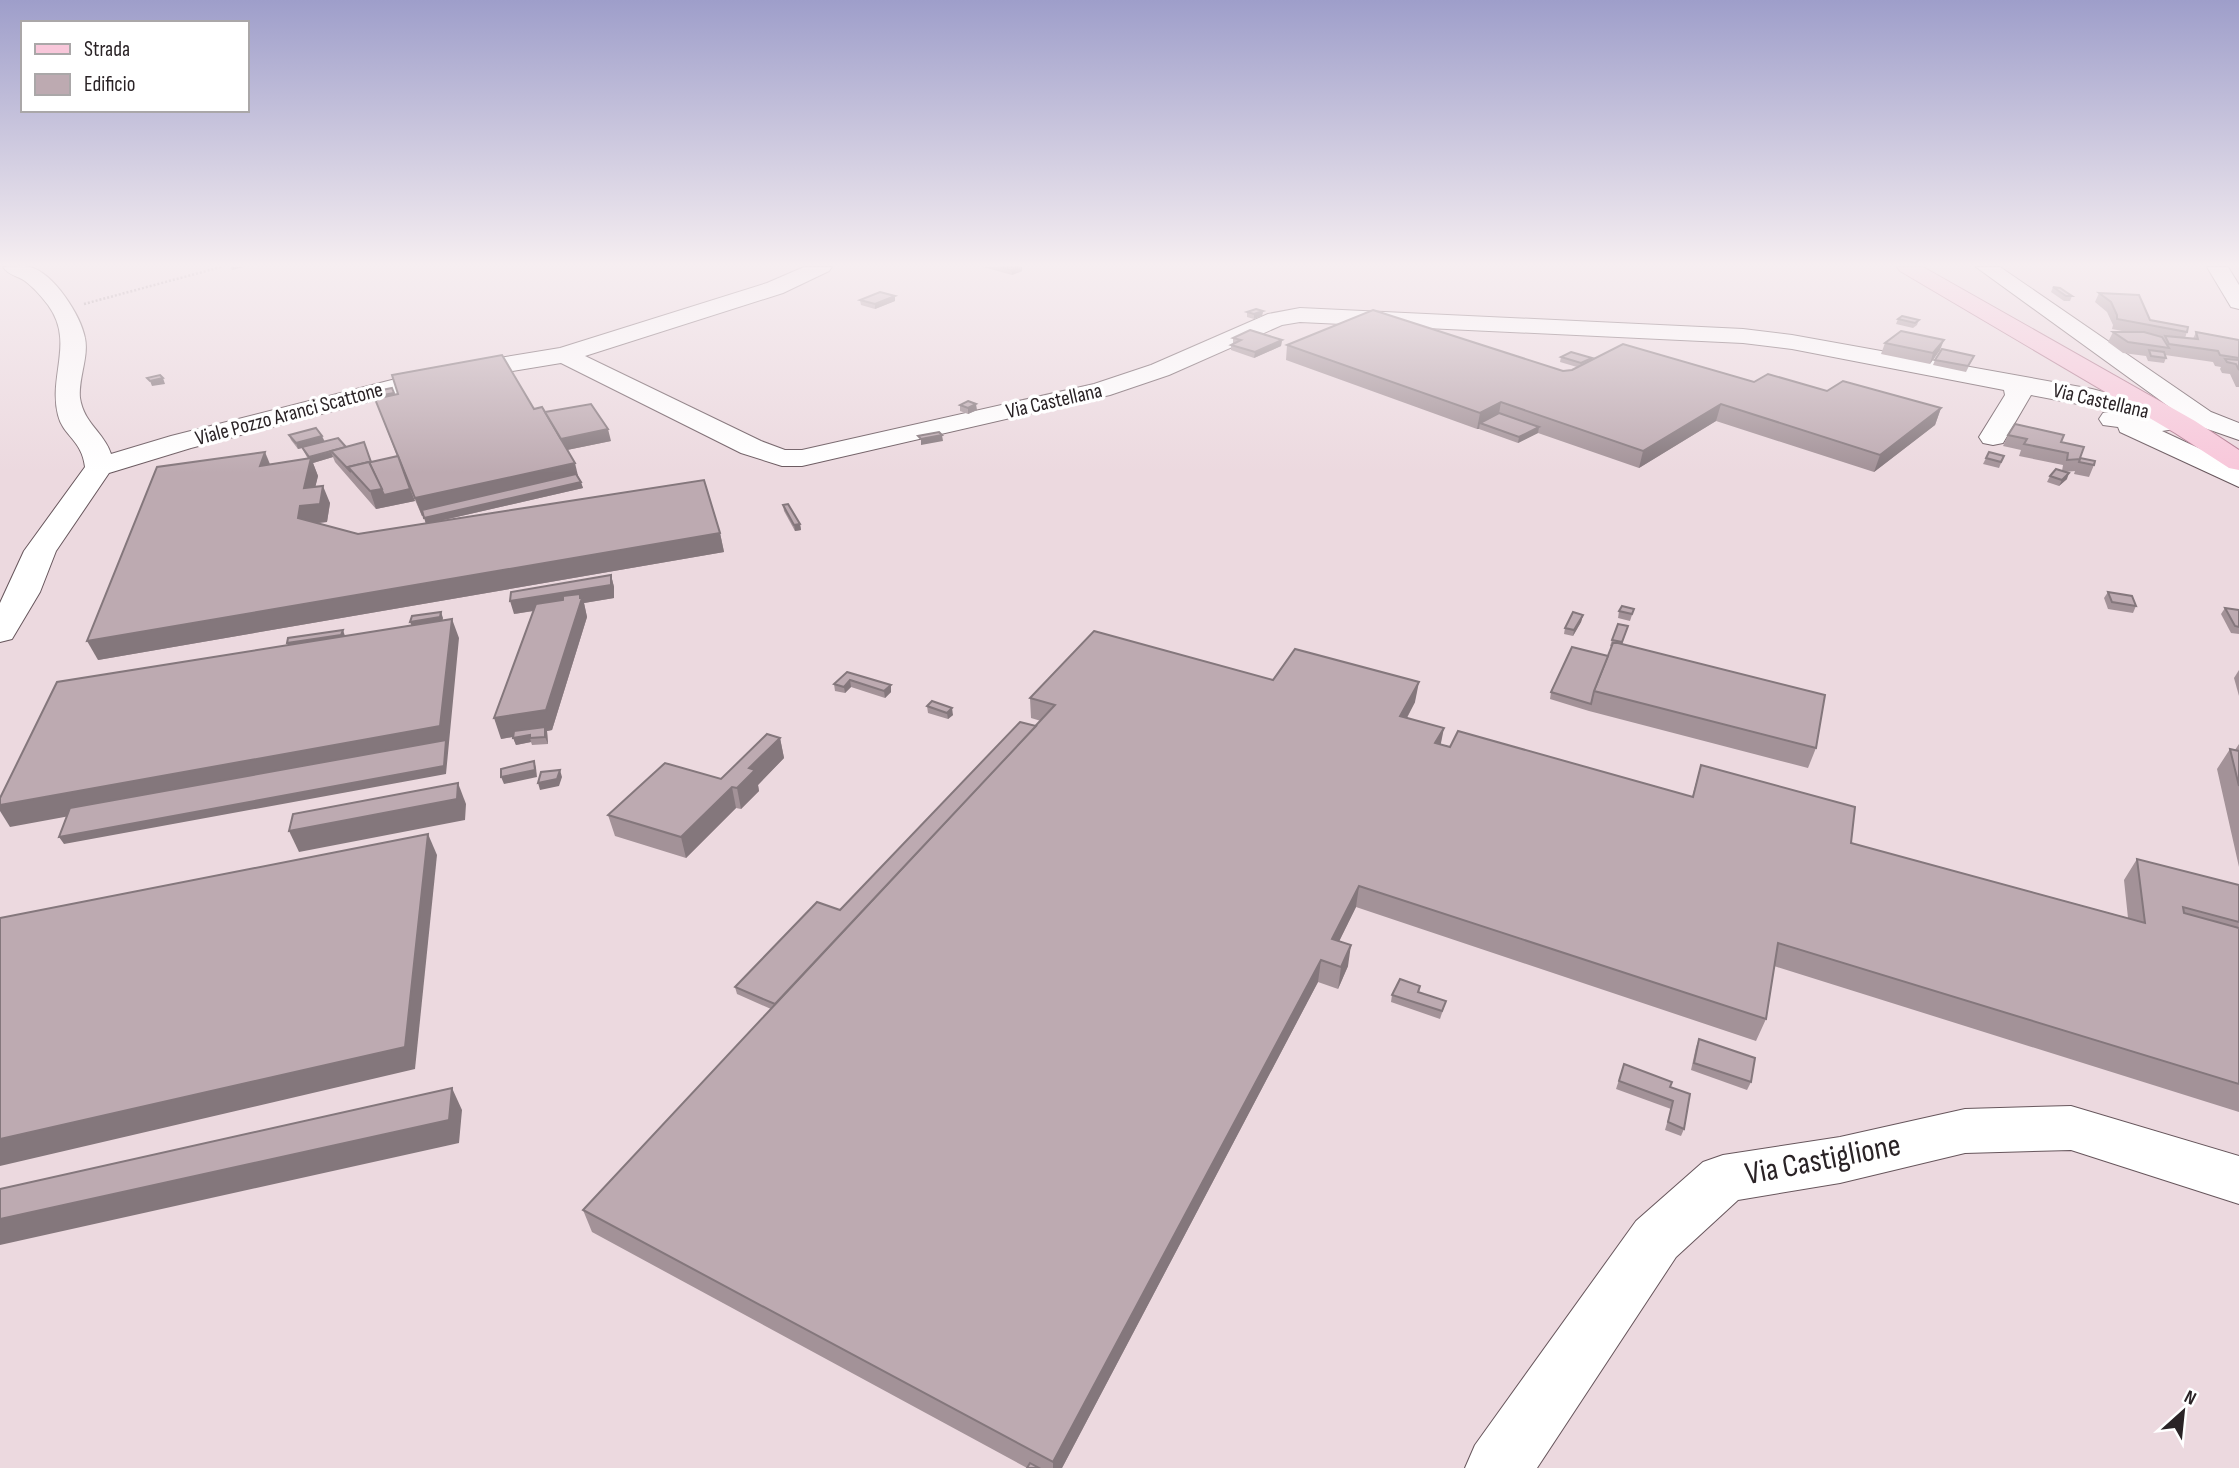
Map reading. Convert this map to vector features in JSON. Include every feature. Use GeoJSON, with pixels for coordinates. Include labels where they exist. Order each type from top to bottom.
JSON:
{"type":"FeatureCollection","features":[{"type":"Feature","properties":{"kind":"main road"},"geometry":{"type":"LineString","coordinates":[[2027,336],[2167,417],[2239,463]]}},
{"type":"Feature","properties":{"kind":"street"},"geometry":{"type":"LineString","coordinates":[[0,632],[23,592],[40,551],[99,467],[97,451],[72,419],[67,396],[72,336]]}},
{"type":"Feature","properties":{"kind":"street","name":"Viale Pozzo Aranci Scattone"},"geometry":{"type":"LineString","coordinates":[[99,467],[181,442],[439,376],[564,355],[625,336]]}},
{"type":"Feature","properties":{"kind":"street","name":"Via Castellana"},"geometry":{"type":"LineString","coordinates":[[564,355],[751,447],[782,458],[802,458],[1101,390],[1160,370],[1238,336]]}},
{"type":"Feature","properties":{"kind":"street","name":"Via Castellana"},"geometry":{"type":"LineString","coordinates":[[1733,336],[1792,342],[2016,384],[2068,391],[2167,417],[2166,423],[2152,424],[2112,419]]}},
{"type":"Feature","properties":{"kind":"street"},"geometry":{"type":"LineString","coordinates":[[2084,336],[2202,418],[2239,432]]}},
{"type":"Feature","properties":{"kind":"street","name":"Via Castellana"},"geometry":{"type":"LineString","coordinates":[[2016,384],[2049,381],[2067,373],[2056,352]]}},
{"type":"Feature","properties":{"kind":"street"},"geometry":{"type":"LineString","coordinates":[[1993,437],[2018,395],[2016,384]]}},
{"type":"Feature","properties":{"kind":"street","name":"Via Castellana"},"geometry":{"type":"LineString","coordinates":[[2016,384],[2112,419],[2239,478]]}},
{"type":"Feature","properties":{"kind":"street","name":"Via Castiglione"},"geometry":{"type":"LineString","coordinates":[[1499,1468],[1656,1239],[1723,1179],[1840,1160],[1965,1131],[2071,1128],[2239,1180]]}},
{"type":"Feature","properties":{"kind":"building"},"geometry":{"type":"Polygon","coordinates":[[[1238,336],[1268,336],[1282,340],[1255,352],[1231,345],[1241,340],[1233,338],[1238,336]]]}},
{"type":"Feature","properties":{"kind":"building"},"geometry":{"type":"Polygon","coordinates":[[[1310,336],[1452,336],[1563,371],[1572,370],[1623,344],[1754,382],[1768,374],[1827,391],[1843,381],[1941,408],[1880,455],[1721,404],[1643,451],[1501,402],[1480,413],[1287,345],[1310,336]]]}},
{"type":"Feature","properties":{"kind":"building"},"geometry":{"type":"Polygon","coordinates":[[[1895,336],[1923,336],[1944,340],[1933,353],[1885,343],[1895,336]]]}},
{"type":"Feature","properties":{"kind":"building"},"geometry":{"type":"Polygon","coordinates":[[[2118,336],[2157,336],[2162,337],[2169,348],[2128,342],[2118,336]]]}},
{"type":"Feature","properties":{"kind":"building"},"geometry":{"type":"Polygon","coordinates":[[[2165,336],[2198,339],[2197,336],[2215,336],[2239,340],[2239,358],[2220,355],[2218,351],[2169,344],[2165,336]]]}},
{"type":"Feature","properties":{"kind":"building"},"geometry":{"type":"Polygon","coordinates":[[[1942,349],[1974,356],[1968,366],[1935,360],[1942,349]]]}},
{"type":"Feature","properties":{"kind":"building"},"geometry":{"type":"Polygon","coordinates":[[[2149,350],[2164,352],[2166,358],[2151,356],[2149,350]]]}},
{"type":"Feature","properties":{"kind":"building"},"geometry":{"type":"Polygon","coordinates":[[[1571,352],[1592,358],[1581,363],[1561,357],[1571,352]]]}},
{"type":"Feature","properties":{"kind":"building"},"geometry":{"type":"Polygon","coordinates":[[[502,355],[534,409],[542,407],[575,463],[415,498],[375,399],[398,394],[392,375],[502,355]]]}},
{"type":"Feature","properties":{"kind":"building"},"geometry":{"type":"Polygon","coordinates":[[[2225,359],[2239,360],[2239,370],[2236,364],[2225,359]]]}},
{"type":"Feature","properties":{"kind":"building"},"geometry":{"type":"Polygon","coordinates":[[[160,375],[163,378],[150,381],[147,378],[160,375]]]}},
{"type":"Feature","properties":{"kind":"building"},"geometry":{"type":"Polygon","coordinates":[[[392,388],[394,393],[378,396],[377,391],[392,388]]]}},
{"type":"Feature","properties":{"kind":"building"},"geometry":{"type":"Polygon","coordinates":[[[968,401],[976,404],[968,408],[960,405],[968,401]]]}},
{"type":"Feature","properties":{"kind":"building"},"geometry":{"type":"Polygon","coordinates":[[[591,404],[608,429],[561,439],[545,412],[591,404]]]}},
{"type":"Feature","properties":{"kind":"building"},"geometry":{"type":"Polygon","coordinates":[[[1499,413],[1539,427],[1519,437],[1480,423],[1499,413]]]}},
{"type":"Feature","properties":{"kind":"building"},"geometry":{"type":"Polygon","coordinates":[[[2015,424],[2064,435],[2061,442],[2084,447],[2080,458],[2095,461],[2094,465],[2079,462],[2080,459],[2067,460],[2068,453],[2024,444],[2027,439],[2008,435],[2015,424]]]}},
{"type":"Feature","properties":{"kind":"building"},"geometry":{"type":"Polygon","coordinates":[[[316,428],[322,436],[296,443],[289,435],[316,428]]]}},
{"type":"Feature","properties":{"kind":"building"},"geometry":{"type":"Polygon","coordinates":[[[939,432],[942,435],[921,439],[918,436],[939,432]]]}},
{"type":"Feature","properties":{"kind":"building"},"geometry":{"type":"Polygon","coordinates":[[[338,438],[346,447],[309,457],[302,447],[338,438]]]}},
{"type":"Feature","properties":{"kind":"building"},"geometry":{"type":"Polygon","coordinates":[[[364,442],[371,462],[398,456],[410,489],[384,495],[369,462],[348,467],[351,472],[331,451],[364,442]]]}},
{"type":"Feature","properties":{"kind":"building"},"geometry":{"type":"Polygon","coordinates":[[[265,452],[260,466],[311,458],[304,488],[323,486],[320,504],[300,506],[298,518],[358,534],[704,480],[720,533],[87,641],[157,467],[265,452]]]}},
{"type":"Feature","properties":{"kind":"building"},"geometry":{"type":"Polygon","coordinates":[[[1989,452],[2004,456],[2001,462],[1986,458],[1989,452]]]}},
{"type":"Feature","properties":{"kind":"building"},"geometry":{"type":"Polygon","coordinates":[[[369,462],[382,489],[370,491],[348,467],[369,462]]]}},
{"type":"Feature","properties":{"kind":"building"},"geometry":{"type":"Polygon","coordinates":[[[2056,469],[2069,473],[2062,480],[2050,476],[2056,469]]]}},
{"type":"Feature","properties":{"kind":"building"},"geometry":{"type":"Polygon","coordinates":[[[576,474],[581,482],[424,518],[422,510],[576,474]]]}},
{"type":"Feature","properties":{"kind":"building"},"geometry":{"type":"Polygon","coordinates":[[[788,504],[800,524],[794,525],[783,505],[788,504]]]}},
{"type":"Feature","properties":{"kind":"building"},"geometry":{"type":"Polygon","coordinates":[[[611,575],[611,585],[510,601],[511,592],[611,575]]]}},
{"type":"Feature","properties":{"kind":"building"},"geometry":{"type":"Polygon","coordinates":[[[2108,592],[2132,596],[2136,606],[2112,602],[2108,592]]]}},
{"type":"Feature","properties":{"kind":"building"},"geometry":{"type":"Polygon","coordinates":[[[580,594],[582,598],[546,710],[494,718],[536,604],[580,594]]]}},
{"type":"Feature","properties":{"kind":"building"},"geometry":{"type":"Polygon","coordinates":[[[1622,606],[1634,609],[1632,614],[1619,611],[1622,606]]]}},
{"type":"Feature","properties":{"kind":"building"},"geometry":{"type":"Polygon","coordinates":[[[2225,608],[2239,610],[2239,627],[2235,626],[2225,608]]]}},
{"type":"Feature","properties":{"kind":"building"},"geometry":{"type":"Polygon","coordinates":[[[441,612],[440,617],[410,622],[412,616],[441,612]]]}},
{"type":"Feature","properties":{"kind":"building"},"geometry":{"type":"Polygon","coordinates":[[[1573,612],[1583,615],[1574,630],[1565,628],[1573,612]]]}},
{"type":"Feature","properties":{"kind":"building"},"geometry":{"type":"Polygon","coordinates":[[[452,619],[440,726],[0,805],[0,798],[57,682],[452,619]]]}},
{"type":"Feature","properties":{"kind":"building"},"geometry":{"type":"Polygon","coordinates":[[[1618,624],[1628,626],[1622,642],[1612,640],[1618,624]]]}},
{"type":"Feature","properties":{"kind":"building"},"geometry":{"type":"Polygon","coordinates":[[[343,630],[341,635],[287,643],[288,638],[343,630]]]}},
{"type":"Feature","properties":{"kind":"building"},"geometry":{"type":"Polygon","coordinates":[[[1094,631],[1273,680],[1295,649],[1419,682],[1400,716],[1444,728],[1435,743],[1450,747],[1458,731],[1693,797],[1701,765],[1855,807],[1851,843],[2145,923],[2137,859],[2239,885],[2239,922],[2183,907],[2184,913],[2239,928],[2239,1084],[1778,943],[1766,1019],[1359,886],[1332,939],[1351,945],[1341,967],[1321,960],[1053,1462],[583,1210],[1055,705],[1030,698],[1094,631]]]}},
{"type":"Feature","properties":{"kind":"building"},"geometry":{"type":"Polygon","coordinates":[[[1613,643],[1825,695],[1816,748],[1594,691],[1613,643]]]}},
{"type":"Feature","properties":{"kind":"building"},"geometry":{"type":"Polygon","coordinates":[[[1572,647],[1608,656],[1591,704],[1551,692],[1572,647]]]}},
{"type":"Feature","properties":{"kind":"building"},"geometry":{"type":"Polygon","coordinates":[[[847,672],[891,685],[884,691],[850,680],[844,687],[834,684],[847,672]]]}},
{"type":"Feature","properties":{"kind":"building"},"geometry":{"type":"Polygon","coordinates":[[[932,701],[952,708],[947,713],[927,706],[932,701]]]}},
{"type":"Feature","properties":{"kind":"building"},"geometry":{"type":"Polygon","coordinates":[[[1020,722],[1036,726],[775,1004],[735,987],[817,902],[840,910],[1020,722]]]}},
{"type":"Feature","properties":{"kind":"building"},"geometry":{"type":"Polygon","coordinates":[[[545,727],[545,737],[530,738],[530,735],[513,738],[514,731],[545,727]]]}},
{"type":"Feature","properties":{"kind":"building"},"geometry":{"type":"Polygon","coordinates":[[[767,734],[780,738],[749,768],[755,770],[737,788],[732,787],[681,837],[608,815],[665,763],[721,779],[767,734]]]}},
{"type":"Feature","properties":{"kind":"building"},"geometry":{"type":"Polygon","coordinates":[[[446,740],[444,766],[59,837],[70,808],[446,740]]]}},
{"type":"Feature","properties":{"kind":"building"},"geometry":{"type":"Polygon","coordinates":[[[2230,749],[2239,751],[2239,786],[2230,749]]]}},
{"type":"Feature","properties":{"kind":"building"},"geometry":{"type":"Polygon","coordinates":[[[534,761],[535,770],[501,777],[501,769],[534,761]]]}},
{"type":"Feature","properties":{"kind":"building"},"geometry":{"type":"Polygon","coordinates":[[[560,770],[557,779],[538,783],[541,772],[560,770]]]}},
{"type":"Feature","properties":{"kind":"building"},"geometry":{"type":"Polygon","coordinates":[[[458,783],[457,799],[289,831],[293,814],[458,783]]]}},
{"type":"Feature","properties":{"kind":"building"},"geometry":{"type":"Polygon","coordinates":[[[428,834],[405,1047],[0,1139],[0,918],[428,834]]]}},
{"type":"Feature","properties":{"kind":"building"},"geometry":{"type":"Polygon","coordinates":[[[1400,979],[1420,986],[1418,992],[1446,1001],[1442,1011],[1392,995],[1400,979]]]}},
{"type":"Feature","properties":{"kind":"building"},"geometry":{"type":"Polygon","coordinates":[[[1699,1039],[1755,1058],[1751,1082],[1694,1063],[1699,1039]]]}},
{"type":"Feature","properties":{"kind":"building"},"geometry":{"type":"Polygon","coordinates":[[[1624,1064],[1672,1082],[1670,1087],[1690,1094],[1684,1129],[1668,1122],[1673,1101],[1619,1081],[1624,1064]]]}},
{"type":"Feature","properties":{"kind":"building"},"geometry":{"type":"Polygon","coordinates":[[[452,1088],[449,1120],[0,1219],[0,1189],[452,1088]]]}}]}
